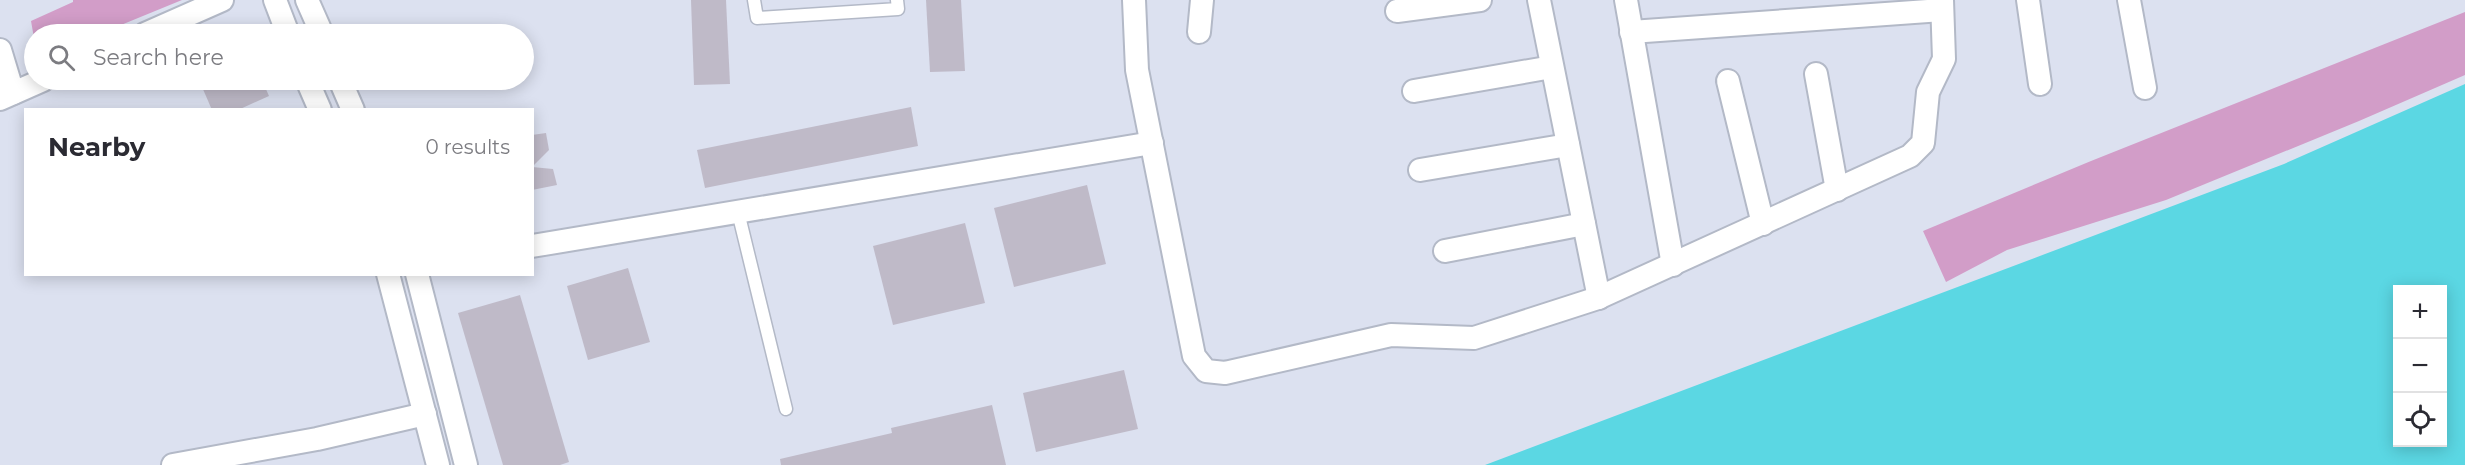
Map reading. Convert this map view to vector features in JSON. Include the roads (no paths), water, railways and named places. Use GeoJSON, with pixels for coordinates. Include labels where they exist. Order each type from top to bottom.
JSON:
{"type":"FeatureCollection","features":[{"type":"Feature","properties":{"kind":"street"},"geometry":{"type":"LineString","coordinates":[[168,24],[222,0]]}},
{"type":"Feature","properties":{"kind":"street"},"geometry":{"type":"LineString","coordinates":[[275,0],[284,24]]}},
{"type":"Feature","properties":{"kind":"street"},"geometry":{"type":"LineString","coordinates":[[308,0],[318,24]]}},
{"type":"Feature","properties":{"kind":"street"},"geometry":{"type":"LineString","coordinates":[[1134,0],[1137,70],[1194,356],[1206,371],[1225,373],[1391,335],[1474,338],[1599,298],[1910,156],[1923,143],[1928,92],[1944,59],[1942,5],[1631,32]]}},
{"type":"Feature","properties":{"kind":"street"},"geometry":{"type":"LineString","coordinates":[[1199,32],[1202,0]]}},
{"type":"Feature","properties":{"kind":"street"},"geometry":{"type":"LineString","coordinates":[[1397,11],[1480,0]]}},
{"type":"Feature","properties":{"kind":"street"},"geometry":{"type":"LineString","coordinates":[[1539,0],[1599,298]]}},
{"type":"Feature","properties":{"kind":"street"},"geometry":{"type":"LineString","coordinates":[[1626,0],[1673,265]]}},
{"type":"Feature","properties":{"kind":"street"},"geometry":{"type":"LineString","coordinates":[[2028,0],[2040,84]]}},
{"type":"Feature","properties":{"kind":"street"},"geometry":{"type":"LineString","coordinates":[[2129,0],[2145,88]]}},
{"type":"Feature","properties":{"kind":"street"},"geometry":{"type":"LineString","coordinates":[[0,50],[7,96],[24,88]]}},
{"type":"Feature","properties":{"kind":"street"},"geometry":{"type":"LineString","coordinates":[[1414,91],[1552,67]]}},
{"type":"Feature","properties":{"kind":"street"},"geometry":{"type":"LineString","coordinates":[[1816,74],[1837,190]]}},
{"type":"Feature","properties":{"kind":"street"},"geometry":{"type":"LineString","coordinates":[[1728,81],[1763,224]]}},
{"type":"Feature","properties":{"kind":"street"},"geometry":{"type":"LineString","coordinates":[[311,90],[319,108]]}},
{"type":"Feature","properties":{"kind":"street"},"geometry":{"type":"LineString","coordinates":[[344,90],[352,108]]}},
{"type":"Feature","properties":{"kind":"street"},"geometry":{"type":"LineString","coordinates":[[534,246],[1152,143]]}},
{"type":"Feature","properties":{"kind":"street"},"geometry":{"type":"LineString","coordinates":[[1420,170],[1568,145]]}},
{"type":"Feature","properties":{"kind":"street"},"geometry":{"type":"LineString","coordinates":[[1445,251],[1584,224]]}},
{"type":"Feature","properties":{"kind":"street"},"geometry":{"type":"LineString","coordinates":[[389,276],[438,465]]}},
{"type":"Feature","properties":{"kind":"street"},"geometry":{"type":"LineString","coordinates":[[418,276],[466,465]]}},
{"type":"Feature","properties":{"kind":"street"},"geometry":{"type":"LineString","coordinates":[[173,465],[317,439],[425,414]]}},
{"type":"Feature","properties":{"kind":"lane"},"geometry":{"type":"LineString","coordinates":[[754,0],[757,18],[898,9],[897,0]]}},
{"type":"Feature","properties":{"kind":"lane"},"geometry":{"type":"LineString","coordinates":[[738,212],[786,409]]}},
{"type":"Feature","properties":{"kind":"water"},"geometry":{"type":"Polygon","coordinates":[[[2465,84],[2465,465],[1485,465],[2284,164],[2465,84]]]}}]}
